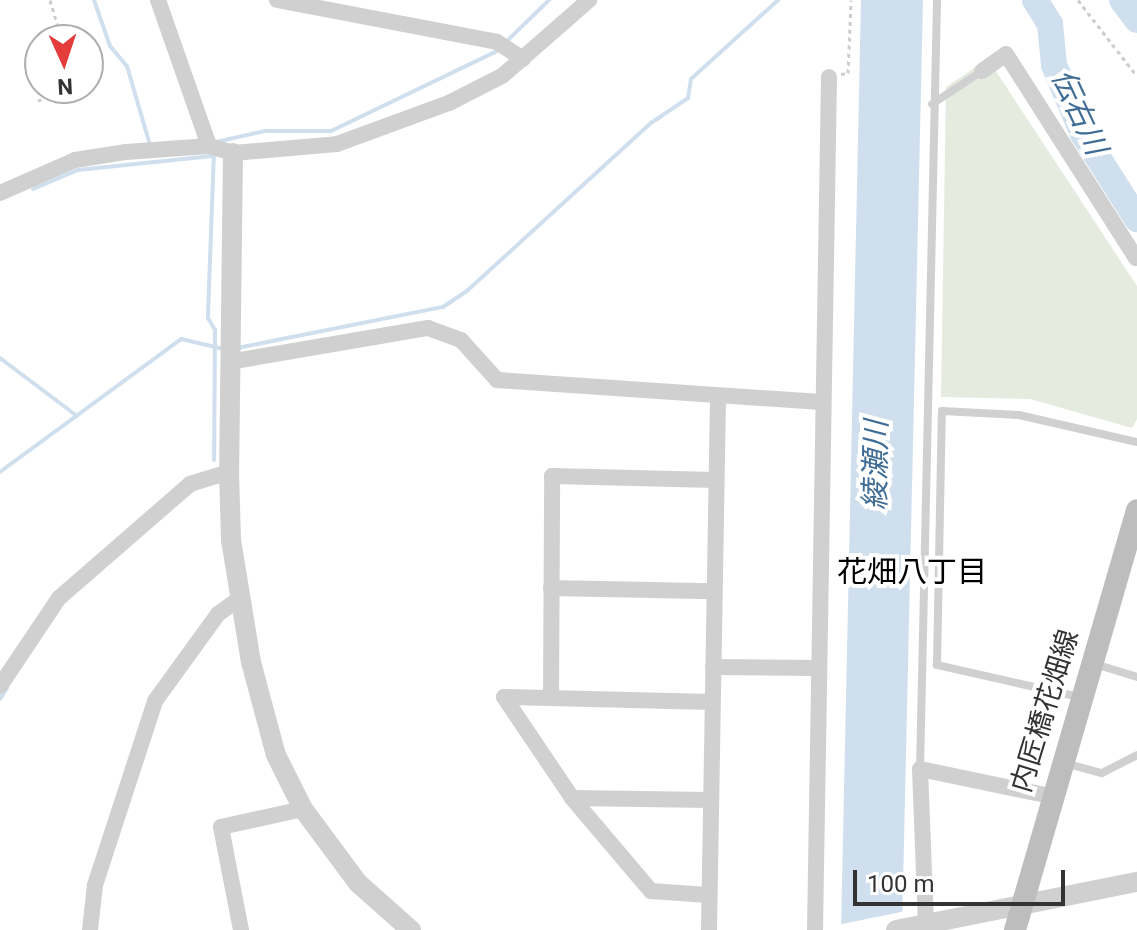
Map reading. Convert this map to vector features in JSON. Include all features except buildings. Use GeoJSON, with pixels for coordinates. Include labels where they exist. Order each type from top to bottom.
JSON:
{"type":"FeatureCollection","features":[{"type":"Feature","properties":{"kind":"main road","name":"内匠橋花畑線"},"geometry":{"type":"LineString","coordinates":[[1015,930],[1050,796],[1124,567],[1137,510]]}},
{"type":"Feature","properties":{"kind":"street"},"geometry":{"type":"LineString","coordinates":[[158,0],[209,146]]}},
{"type":"Feature","properties":{"kind":"street"},"geometry":{"type":"LineString","coordinates":[[277,0],[497,42],[523,59]]}},
{"type":"Feature","properties":{"kind":"street"},"geometry":{"type":"LineString","coordinates":[[0,193],[75,160],[209,146],[233,153],[337,144],[449,103],[523,59],[589,0]]}},
{"type":"Feature","properties":{"kind":"street"},"geometry":{"type":"LineString","coordinates":[[982,71],[1006,54],[1137,259]]}},
{"type":"Feature","properties":{"kind":"street"},"geometry":{"type":"LineString","coordinates":[[815,930],[821,402],[829,77]]}},
{"type":"Feature","properties":{"kind":"street"},"geometry":{"type":"LineString","coordinates":[[233,153],[229,472],[239,599],[263,715],[276,755],[303,809],[358,883],[399,926]]}},
{"type":"Feature","properties":{"kind":"street"},"geometry":{"type":"LineString","coordinates":[[229,362],[428,328],[461,340],[497,380],[821,402]]}},
{"type":"Feature","properties":{"kind":"street"},"geometry":{"type":"LineString","coordinates":[[709,930],[718,396]]}},
{"type":"Feature","properties":{"kind":"street"},"geometry":{"type":"LineString","coordinates":[[0,686],[59,598],[190,484],[229,472]]}},
{"type":"Feature","properties":{"kind":"street"},"geometry":{"type":"LineString","coordinates":[[551,698],[552,476],[715,480]]}},
{"type":"Feature","properties":{"kind":"street"},"geometry":{"type":"LineString","coordinates":[[551,588],[714,591]]}},
{"type":"Feature","properties":{"kind":"street"},"geometry":{"type":"LineString","coordinates":[[90,930],[95,885],[155,701],[218,614],[239,599]]}},
{"type":"Feature","properties":{"kind":"street"},"geometry":{"type":"LineString","coordinates":[[713,667],[817,668]]}},
{"type":"Feature","properties":{"kind":"street"},"geometry":{"type":"LineString","coordinates":[[708,895],[651,891],[572,798],[504,697],[712,702]]}},
{"type":"Feature","properties":{"kind":"street"},"geometry":{"type":"LineString","coordinates":[[1050,796],[920,769],[913,927],[1137,882]]}},
{"type":"Feature","properties":{"kind":"street"},"geometry":{"type":"LineString","coordinates":[[572,798],[710,800]]}},
{"type":"Feature","properties":{"kind":"street"},"geometry":{"type":"LineString","coordinates":[[241,930],[221,827],[303,809]]}},
{"type":"Feature","properties":{"kind":"lane"},"geometry":{"type":"LineString","coordinates":[[920,769],[932,104],[937,0]]}},
{"type":"Feature","properties":{"kind":"lane"},"geometry":{"type":"LineString","coordinates":[[932,104],[982,71]]}},
{"type":"Feature","properties":{"kind":"lane"},"geometry":{"type":"LineString","coordinates":[[1080,697],[937,665],[942,411],[1019,415],[1137,442]]}},
{"type":"Feature","properties":{"kind":"lane"},"geometry":{"type":"LineString","coordinates":[[1091,663],[1137,677]]}},
{"type":"Feature","properties":{"kind":"lane"},"geometry":{"type":"LineString","coordinates":[[1060,762],[1102,773],[1137,755]]}},
{"type":"Feature","properties":{"kind":"path"},"geometry":{"type":"LineString","coordinates":[[50,0],[57,24]]}},
{"type":"Feature","properties":{"kind":"path"},"geometry":{"type":"LineString","coordinates":[[829,77],[848,73],[851,0]]}},
{"type":"Feature","properties":{"kind":"path"},"geometry":{"type":"LineString","coordinates":[[1078,0],[1137,76]]}},
{"type":"Feature","properties":{"kind":"shaded area"},"geometry":{"type":"Polygon","coordinates":[[[988,59],[1137,286],[1137,419],[1132,428],[1030,399],[941,397],[946,87],[988,59]]]}},
{"type":"Feature","properties":{"kind":"water","name":"綾瀬川"},"geometry":{"type":"Polygon","coordinates":[[[861,0],[923,0],[902,930],[841,930],[861,0]]]}},
{"type":"Feature","properties":{"kind":"pier"},"geometry":{"type":"Polygon","coordinates":[[[906,911],[906,930],[837,930],[837,925],[906,911]]]}},
{"type":"Feature","properties":{"kind":"waterway"},"geometry":{"type":"LineString","coordinates":[[94,0],[110,46],[127,66],[150,145]]}},
{"type":"Feature","properties":{"kind":"waterway"},"geometry":{"type":"LineString","coordinates":[[505,43],[549,0]]}},
{"type":"Feature","properties":{"kind":"waterway"},"geometry":{"type":"LineString","coordinates":[[237,348],[443,307],[468,290],[651,123],[688,98],[691,79],[778,0]]}},
{"type":"Feature","properties":{"kind":"waterway","name":"伝右川"},"geometry":{"type":"LineString","coordinates":[[1035,0],[1050,24],[1054,65],[1083,134],[1137,219]]}},
{"type":"Feature","properties":{"kind":"waterway"},"geometry":{"type":"LineString","coordinates":[[1122,0],[1137,20]]}},
{"type":"Feature","properties":{"kind":"waterway"},"geometry":{"type":"LineString","coordinates":[[216,142],[265,131],[331,131],[499,50]]}},
{"type":"Feature","properties":{"kind":"waterway"},"geometry":{"type":"LineString","coordinates":[[214,151],[208,318],[215,330],[214,460]]}},
{"type":"Feature","properties":{"kind":"waterway"},"geometry":{"type":"LineString","coordinates":[[33,189],[78,170],[212,156]]}},
{"type":"Feature","properties":{"kind":"waterway"},"geometry":{"type":"LineString","coordinates":[[0,472],[181,339],[224,349]]}},
{"type":"Feature","properties":{"kind":"waterway"},"geometry":{"type":"LineString","coordinates":[[0,358],[77,416]]}},
{"type":"Feature","properties":{"kind":"waterway"},"geometry":{"type":"LineString","coordinates":[[0,699],[7,688]]}},
{"type":"Feature","properties":{"kind":"district","name":"花畑八丁目"},"geometry":{"type":"Point","coordinates":[912,572]}}]}
